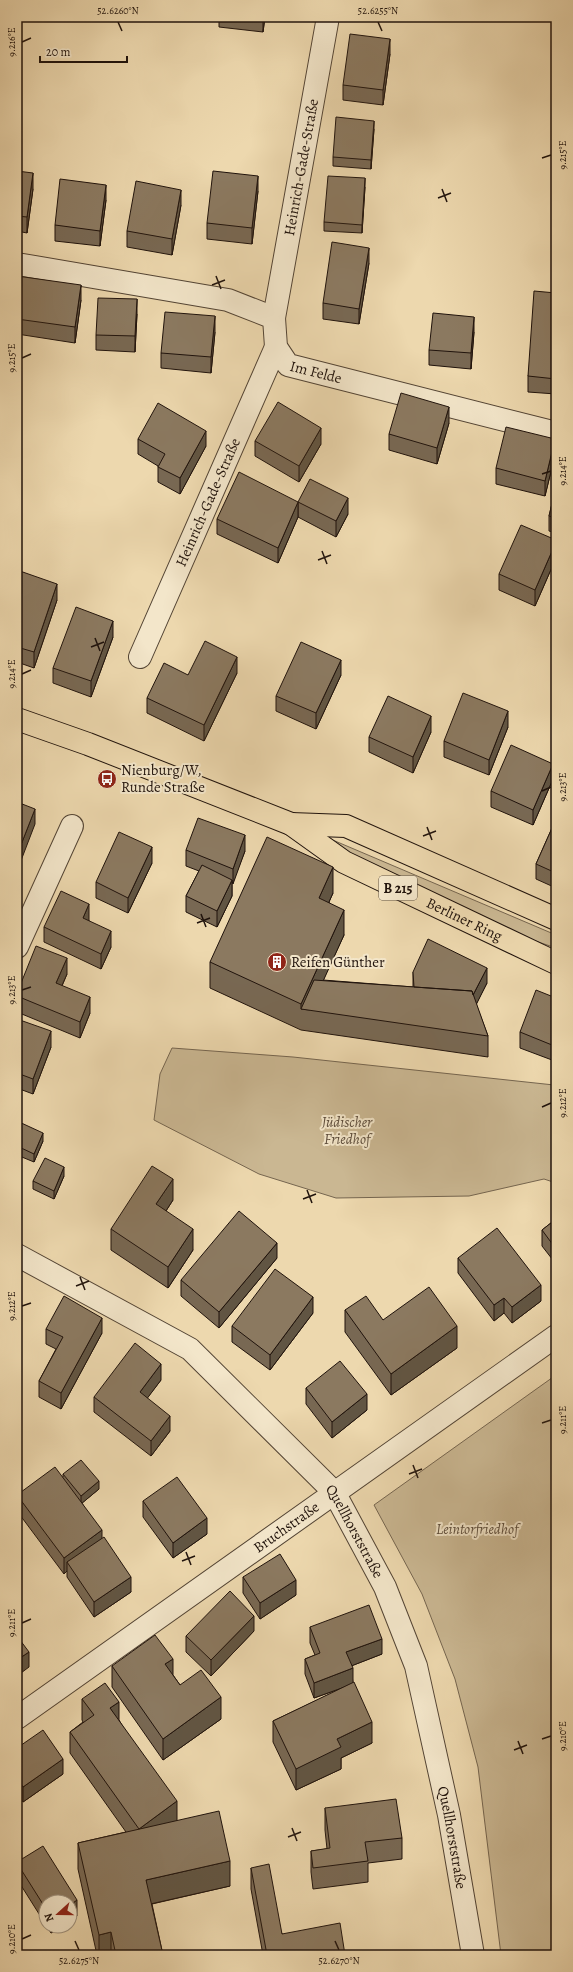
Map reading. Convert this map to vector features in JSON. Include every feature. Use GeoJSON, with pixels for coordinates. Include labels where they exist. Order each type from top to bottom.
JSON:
{"type":"FeatureCollection","features":[{"type":"Feature","properties":{"kind":"main road","name":"Berliner Ring"},"geometry":{"type":"LineString","coordinates":[[17,719],[88,744],[291,824],[344,862],[556,963]]}},
{"type":"Feature","properties":{"kind":"main road","name":"Berliner Ring"},"geometry":{"type":"LineString","coordinates":[[291,824],[346,826],[556,919]]}},
{"type":"Feature","properties":{"kind":"street","name":"Heinrich-Gade-Straße"},"geometry":{"type":"LineString","coordinates":[[274,318],[328,17]]}},
{"type":"Feature","properties":{"kind":"street"},"geometry":{"type":"LineString","coordinates":[[17,264],[228,300],[274,318]]}},
{"type":"Feature","properties":{"kind":"street","name":"Im Felde"},"geometry":{"type":"LineString","coordinates":[[274,318],[276,347],[288,365],[556,433]]}},
{"type":"Feature","properties":{"kind":"street","name":"Heinrich-Gade-Straße"},"geometry":{"type":"LineString","coordinates":[[140,657],[276,347]]}},
{"type":"Feature","properties":{"kind":"street"},"geometry":{"type":"LineString","coordinates":[[17,947],[72,826]]}},
{"type":"Feature","properties":{"kind":"street","name":"Quellhorststraße"},"geometry":{"type":"LineString","coordinates":[[17,1255],[190,1349],[334,1492],[385,1587],[416,1666],[449,1815],[473,1955]]}},
{"type":"Feature","properties":{"kind":"street","name":"Bruchstraße"},"geometry":{"type":"LineString","coordinates":[[17,1718],[556,1336]]}},
{"type":"Feature","properties":{"kind":"green space"},"geometry":{"type":"Polygon","coordinates":[[[328,838],[556,935],[556,948],[509,932],[327,842],[328,838]]]}},
{"type":"Feature","properties":{"kind":"green space","name":"Jüdischer Friedhof"},"geometry":{"type":"Polygon","coordinates":[[[172,1048],[293,1057],[554,1085],[556,1081],[556,1183],[544,1179],[469,1196],[336,1198],[259,1174],[154,1120],[160,1074],[172,1048]]]}},
{"type":"Feature","properties":{"kind":"green space","name":"Leintorfriedhof"},"geometry":{"type":"Polygon","coordinates":[[[556,1375],[556,1955],[501,1955],[478,1767],[455,1679],[422,1594],[374,1505],[556,1375]]]}},
{"type":"Feature","properties":{"kind":"building"},"geometry":{"type":"Polygon","coordinates":[[[350,34],[390,39],[383,90],[343,85],[350,34]]]}},
{"type":"Feature","properties":{"kind":"building"},"geometry":{"type":"Polygon","coordinates":[[[336,117],[374,121],[371,160],[333,157],[336,117]]]}},
{"type":"Feature","properties":{"kind":"building"},"geometry":{"type":"Polygon","coordinates":[[[17,171],[33,173],[27,217],[17,216],[17,171]]]}},
{"type":"Feature","properties":{"kind":"building"},"geometry":{"type":"Polygon","coordinates":[[[213,171],[258,176],[252,228],[207,223],[213,171]]]}},
{"type":"Feature","properties":{"kind":"building"},"geometry":{"type":"Polygon","coordinates":[[[328,176],[365,178],[362,225],[324,222],[328,176]]]}},
{"type":"Feature","properties":{"kind":"building"},"geometry":{"type":"Polygon","coordinates":[[[60,179],[106,185],[100,231],[55,225],[60,179]]]}},
{"type":"Feature","properties":{"kind":"building"},"geometry":{"type":"Polygon","coordinates":[[[136,181],[181,190],[172,239],[127,231],[136,181]]]}},
{"type":"Feature","properties":{"kind":"building"},"geometry":{"type":"Polygon","coordinates":[[[332,242],[369,248],[359,309],[323,303],[332,242]]]}},
{"type":"Feature","properties":{"kind":"building"},"geometry":{"type":"Polygon","coordinates":[[[17,276],[81,285],[75,327],[17,319],[17,276]]]}},
{"type":"Feature","properties":{"kind":"building"},"geometry":{"type":"Polygon","coordinates":[[[534,291],[556,293],[556,379],[528,376],[534,291]]]}},
{"type":"Feature","properties":{"kind":"building"},"geometry":{"type":"Polygon","coordinates":[[[98,298],[137,299],[135,336],[96,335],[98,298]]]}},
{"type":"Feature","properties":{"kind":"building"},"geometry":{"type":"Polygon","coordinates":[[[165,312],[215,316],[211,357],[161,353],[165,312]]]}},
{"type":"Feature","properties":{"kind":"building"},"geometry":{"type":"Polygon","coordinates":[[[433,313],[474,317],[471,353],[429,350],[433,313]]]}},
{"type":"Feature","properties":{"kind":"building"},"geometry":{"type":"Polygon","coordinates":[[[401,393],[449,407],[437,448],[389,434],[401,393]]]}},
{"type":"Feature","properties":{"kind":"building"},"geometry":{"type":"Polygon","coordinates":[[[278,402],[321,428],[299,466],[255,441],[278,402]]]}},
{"type":"Feature","properties":{"kind":"building"},"geometry":{"type":"Polygon","coordinates":[[[158,403],[206,431],[180,478],[158,467],[165,454],[138,439],[158,403]]]}},
{"type":"Feature","properties":{"kind":"building"},"geometry":{"type":"Polygon","coordinates":[[[506,427],[555,439],[545,481],[496,468],[506,427]]]}},
{"type":"Feature","properties":{"kind":"building"},"geometry":{"type":"Polygon","coordinates":[[[239,472],[298,502],[278,548],[217,519],[239,472]]]}},
{"type":"Feature","properties":{"kind":"building"},"geometry":{"type":"Polygon","coordinates":[[[310,479],[348,498],[336,521],[298,502],[310,479]]]}},
{"type":"Feature","properties":{"kind":"building"},"geometry":{"type":"Polygon","coordinates":[[[556,487],[556,518],[549,516],[556,487]]]}},
{"type":"Feature","properties":{"kind":"building"},"geometry":{"type":"Polygon","coordinates":[[[521,525],[556,540],[535,590],[499,574],[521,525]]]}},
{"type":"Feature","properties":{"kind":"building"},"geometry":{"type":"Polygon","coordinates":[[[17,570],[57,584],[34,652],[17,647],[17,570]]]}},
{"type":"Feature","properties":{"kind":"building"},"geometry":{"type":"Polygon","coordinates":[[[76,607],[113,621],[91,681],[53,668],[76,607]]]}},
{"type":"Feature","properties":{"kind":"building"},"geometry":{"type":"Polygon","coordinates":[[[205,641],[237,657],[204,725],[147,698],[164,663],[188,675],[205,641]]]}},
{"type":"Feature","properties":{"kind":"building"},"geometry":{"type":"Polygon","coordinates":[[[301,642],[341,660],[316,713],[276,696],[301,642]]]}},
{"type":"Feature","properties":{"kind":"building"},"geometry":{"type":"Polygon","coordinates":[[[463,693],[508,711],[489,760],[444,741],[463,693]]]}},
{"type":"Feature","properties":{"kind":"building"},"geometry":{"type":"Polygon","coordinates":[[[388,696],[431,716],[413,757],[369,737],[388,696]]]}},
{"type":"Feature","properties":{"kind":"building"},"geometry":{"type":"Polygon","coordinates":[[[511,745],[553,764],[533,810],[491,791],[511,745]]]}},
{"type":"Feature","properties":{"kind":"building"},"geometry":{"type":"Polygon","coordinates":[[[17,802],[35,809],[17,855],[17,802]]]}},
{"type":"Feature","properties":{"kind":"building"},"geometry":{"type":"Polygon","coordinates":[[[198,818],[245,835],[233,869],[186,850],[198,818]]]}},
{"type":"Feature","properties":{"kind":"building"},"geometry":{"type":"Polygon","coordinates":[[[556,819],[556,873],[536,864],[556,819]]]}},
{"type":"Feature","properties":{"kind":"building"},"geometry":{"type":"Polygon","coordinates":[[[119,832],[152,847],[128,898],[96,882],[119,832]]]}},
{"type":"Feature","properties":{"kind":"building","name":"Reifen Günther"},"geometry":{"type":"Polygon","coordinates":[[[267,837],[333,867],[319,898],[344,910],[301,1004],[210,962],[267,837]]]}},
{"type":"Feature","properties":{"kind":"building"},"geometry":{"type":"Polygon","coordinates":[[[202,865],[232,880],[217,911],[186,896],[202,865]]]}},
{"type":"Feature","properties":{"kind":"building"},"geometry":{"type":"Polygon","coordinates":[[[61,891],[89,904],[83,918],[111,931],[101,954],[44,927],[61,891]]]}},
{"type":"Feature","properties":{"kind":"building"},"geometry":{"type":"Polygon","coordinates":[[[428,939],[487,968],[473,995],[472,991],[414,987],[413,972],[428,939]]]}},
{"type":"Feature","properties":{"kind":"building"},"geometry":{"type":"Polygon","coordinates":[[[36,946],[67,958],[56,983],[90,997],[80,1022],[17,996],[36,946]]]}},
{"type":"Feature","properties":{"kind":"building"},"geometry":{"type":"Polygon","coordinates":[[[314,980],[472,991],[488,1036],[301,1009],[314,980]]]}},
{"type":"Feature","properties":{"kind":"building"},"geometry":{"type":"Polygon","coordinates":[[[536,990],[556,998],[556,1033],[552,1045],[520,1032],[536,990]]]}},
{"type":"Feature","properties":{"kind":"building"},"geometry":{"type":"Polygon","coordinates":[[[17,1019],[51,1031],[33,1079],[17,1073],[17,1019]]]}},
{"type":"Feature","properties":{"kind":"building"},"geometry":{"type":"Polygon","coordinates":[[[17,1121],[43,1133],[34,1154],[17,1146],[17,1121]]]}},
{"type":"Feature","properties":{"kind":"building"},"geometry":{"type":"Polygon","coordinates":[[[45,1158],[64,1167],[54,1191],[33,1181],[45,1158]]]}},
{"type":"Feature","properties":{"kind":"building"},"geometry":{"type":"Polygon","coordinates":[[[152,1166],[173,1179],[156,1204],[193,1229],[168,1267],[111,1229],[152,1166]]]}},
{"type":"Feature","properties":{"kind":"building"},"geometry":{"type":"Polygon","coordinates":[[[239,1211],[277,1243],[219,1312],[181,1280],[239,1211]]]}},
{"type":"Feature","properties":{"kind":"building"},"geometry":{"type":"Polygon","coordinates":[[[556,1219],[556,1249],[542,1230],[556,1219]]]}},
{"type":"Feature","properties":{"kind":"building"},"geometry":{"type":"Polygon","coordinates":[[[497,1228],[541,1285],[512,1307],[504,1298],[494,1305],[458,1258],[497,1228]]]}},
{"type":"Feature","properties":{"kind":"building"},"geometry":{"type":"Polygon","coordinates":[[[275,1269],[313,1297],[270,1355],[232,1326],[275,1269]]]}},
{"type":"Feature","properties":{"kind":"building"},"geometry":{"type":"Polygon","coordinates":[[[429,1287],[457,1326],[391,1374],[345,1310],[366,1296],[383,1320],[429,1287]]]}},
{"type":"Feature","properties":{"kind":"building"},"geometry":{"type":"Polygon","coordinates":[[[64,1296],[102,1318],[61,1393],[39,1381],[63,1337],[46,1329],[64,1296]]]}},
{"type":"Feature","properties":{"kind":"building"},"geometry":{"type":"Polygon","coordinates":[[[135,1343],[161,1364],[140,1392],[170,1416],[151,1441],[94,1397],[135,1343]]]}},
{"type":"Feature","properties":{"kind":"building"},"geometry":{"type":"Polygon","coordinates":[[[340,1361],[367,1394],[332,1422],[306,1388],[340,1361]]]}},
{"type":"Feature","properties":{"kind":"building"},"geometry":{"type":"Polygon","coordinates":[[[81,1460],[99,1481],[81,1496],[63,1474],[81,1460]]]}},
{"type":"Feature","properties":{"kind":"building"},"geometry":{"type":"Polygon","coordinates":[[[55,1467],[102,1530],[64,1558],[17,1495],[55,1467]]]}},
{"type":"Feature","properties":{"kind":"building"},"geometry":{"type":"Polygon","coordinates":[[[177,1477],[207,1518],[173,1543],[143,1501],[177,1477]]]}},
{"type":"Feature","properties":{"kind":"building"},"geometry":{"type":"Polygon","coordinates":[[[104,1537],[131,1577],[94,1602],[67,1562],[104,1537]]]}},
{"type":"Feature","properties":{"kind":"building"},"geometry":{"type":"Polygon","coordinates":[[[280,1554],[296,1580],[260,1603],[243,1577],[280,1554]]]}},
{"type":"Feature","properties":{"kind":"building"},"geometry":{"type":"Polygon","coordinates":[[[230,1591],[254,1616],[211,1660],[186,1636],[230,1591]]]}},
{"type":"Feature","properties":{"kind":"building"},"geometry":{"type":"Polygon","coordinates":[[[369,1605],[382,1639],[346,1652],[353,1668],[314,1683],[305,1659],[320,1653],[310,1627],[369,1605]]]}},
{"type":"Feature","properties":{"kind":"building"},"geometry":{"type":"Polygon","coordinates":[[[155,1635],[173,1659],[165,1664],[180,1685],[201,1670],[221,1697],[163,1739],[112,1666],[155,1635]]]}},
{"type":"Feature","properties":{"kind":"building"},"geometry":{"type":"Polygon","coordinates":[[[17,1636],[29,1652],[17,1660],[17,1636]]]}},
{"type":"Feature","properties":{"kind":"building"},"geometry":{"type":"Polygon","coordinates":[[[354,1682],[372,1722],[337,1739],[341,1747],[296,1769],[273,1721],[354,1682]]]}},
{"type":"Feature","properties":{"kind":"building"},"geometry":{"type":"Polygon","coordinates":[[[105,1683],[119,1702],[110,1708],[177,1801],[139,1829],[70,1732],[94,1715],[82,1699],[105,1683]]]}},
{"type":"Feature","properties":{"kind":"building"},"geometry":{"type":"Polygon","coordinates":[[[43,1730],[63,1759],[23,1787],[17,1778],[17,1748],[43,1730]]]}},
{"type":"Feature","properties":{"kind":"building"},"geometry":{"type":"Polygon","coordinates":[[[396,1799],[402,1838],[365,1842],[368,1861],[313,1868],[311,1851],[330,1848],[325,1808],[396,1799]]]}},
{"type":"Feature","properties":{"kind":"building"},"geometry":{"type":"Polygon","coordinates":[[[219,1811],[230,1861],[146,1880],[163,1955],[116,1955],[111,1932],[99,1935],[78,1843],[219,1811]]]}},
{"type":"Feature","properties":{"kind":"building"},"geometry":{"type":"Polygon","coordinates":[[[43,1846],[73,1894],[38,1894],[38,1896],[17,1862],[43,1846]]]}},
{"type":"Feature","properties":{"kind":"building"},"geometry":{"type":"Polygon","coordinates":[[[269,1864],[282,1934],[340,1923],[345,1955],[267,1955],[251,1868],[269,1864]]]}},
{"type":"Feature","properties":{"kind":"place","name":"Nienburg/W, Runde Straße"},"geometry":{"type":"Point","coordinates":[107,779]}},
{"type":"Feature","properties":{"kind":"place","name":"Reifen Günther"},"geometry":{"type":"Point","coordinates":[277,962]}}]}
